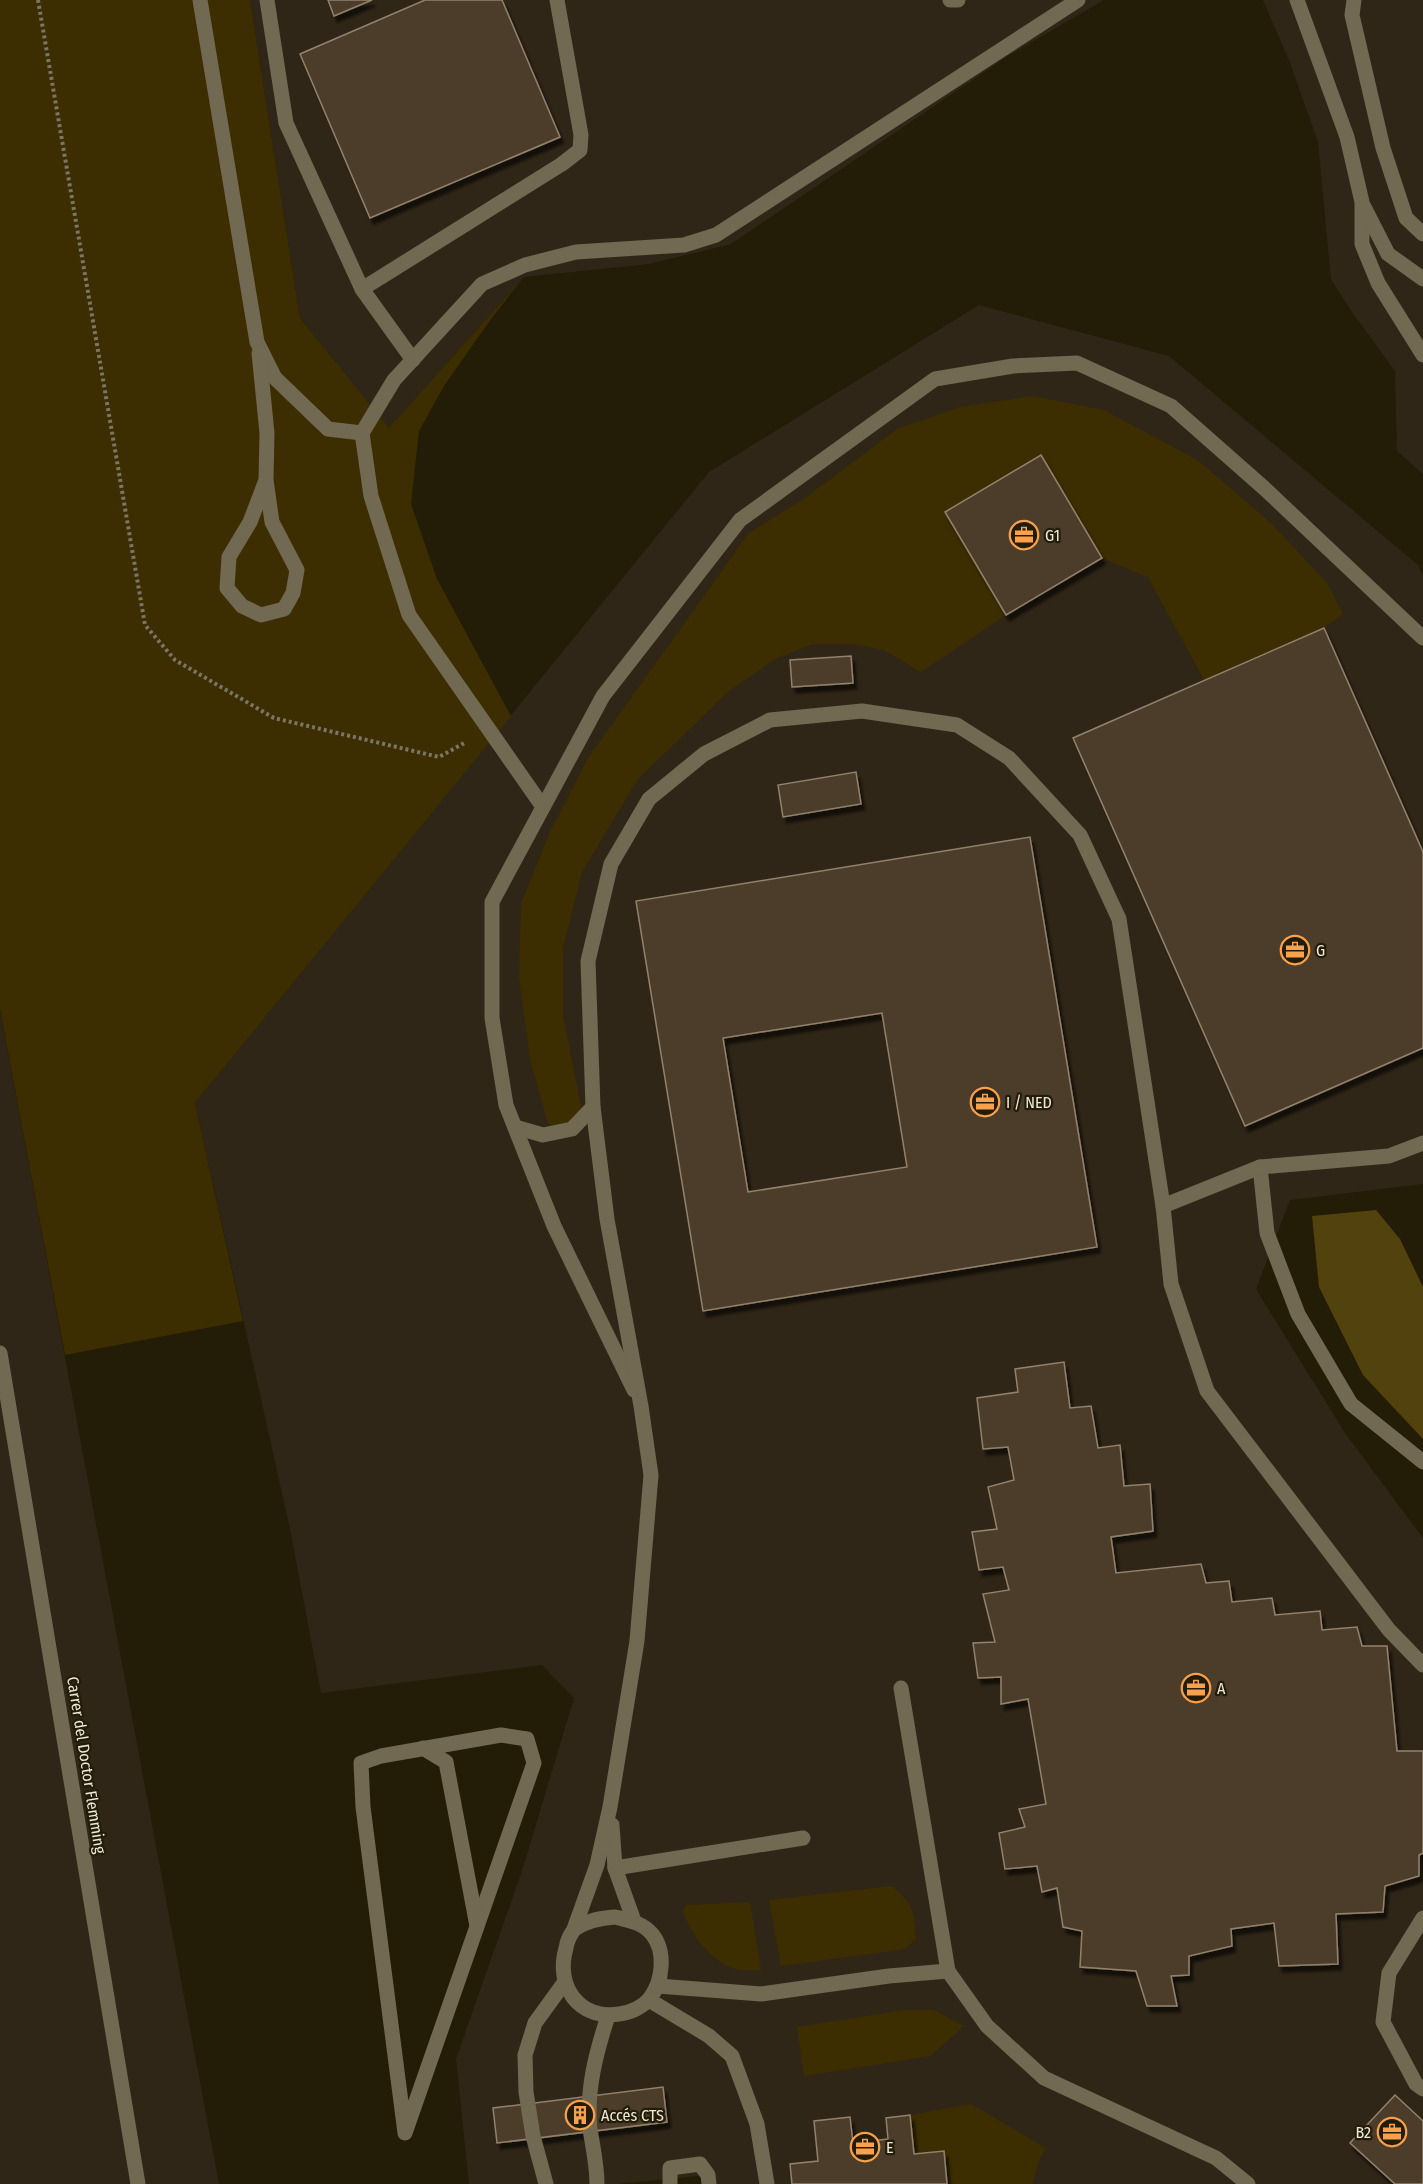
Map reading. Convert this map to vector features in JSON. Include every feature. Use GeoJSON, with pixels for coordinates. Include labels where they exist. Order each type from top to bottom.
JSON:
{"type":"FeatureCollection","features":[{"type":"Feature","properties":{"kind":"street"},"geometry":{"type":"LineString","coordinates":[[200,0],[257,342],[267,433],[266,480],[272,522],[297,570],[293,593],[284,609],[261,615],[242,606],[227,588],[229,557],[250,522],[266,480]]}},
{"type":"Feature","properties":{"kind":"street"},"geometry":{"type":"LineString","coordinates":[[267,0],[286,123],[362,289],[413,360]]}},
{"type":"Feature","properties":{"kind":"street"},"geometry":{"type":"LineString","coordinates":[[362,289],[562,164],[580,150],[581,135],[556,0]]}},
{"type":"Feature","properties":{"kind":"street"},"geometry":{"type":"LineString","coordinates":[[950,0],[957,0]]}},
{"type":"Feature","properties":{"kind":"street"},"geometry":{"type":"LineString","coordinates":[[543,807],[409,615],[371,496],[362,432],[394,380],[482,284],[525,265],[576,252],[684,246],[716,235],[1078,0]]}},
{"type":"Feature","properties":{"kind":"street"},"geometry":{"type":"LineString","coordinates":[[1297,0],[1347,137],[1362,202],[1362,244],[1378,283],[1423,355]]}},
{"type":"Feature","properties":{"kind":"street"},"geometry":{"type":"LineString","coordinates":[[1354,0],[1352,15],[1383,147],[1406,218],[1423,234]]}},
{"type":"Feature","properties":{"kind":"street"},"geometry":{"type":"LineString","coordinates":[[1362,202],[1388,254],[1423,279]]}},
{"type":"Feature","properties":{"kind":"street"},"geometry":{"type":"LineString","coordinates":[[257,342],[275,378],[328,429],[362,432]]}},
{"type":"Feature","properties":{"kind":"street"},"geometry":{"type":"LineString","coordinates":[[641,1406],[554,1226],[506,1105],[492,1018],[492,902],[603,696],[740,520],[935,379],[1013,366],[1077,363],[1171,406],[1264,488],[1423,638]]}},
{"type":"Feature","properties":{"kind":"street"},"geometry":{"type":"LineString","coordinates":[[574,1929],[594,1919],[615,1917],[634,1921],[652,1934],[662,1968],[658,1986],[649,2000],[630,2013],[608,2016],[591,2012],[573,1999],[564,1983],[561,1963],[597,1864],[610,1807],[637,1641],[651,1475],[641,1406],[607,1220],[593,1107],[588,961],[611,864],[650,799],[704,754],[770,720],[862,711],[957,725],[1009,758],[1080,835],[1119,919],[1163,1206],[1171,1284],[1207,1391],[1389,1630],[1423,1665]]}},
{"type":"Feature","properties":{"kind":"street"},"geometry":{"type":"LineString","coordinates":[[515,1127],[543,1135],[572,1129],[593,1107]]}},
{"type":"Feature","properties":{"kind":"street"},"geometry":{"type":"LineString","coordinates":[[1163,1206],[1260,1167],[1389,1156],[1423,1143]]}},
{"type":"Feature","properties":{"kind":"street"},"geometry":{"type":"LineString","coordinates":[[1260,1167],[1266,1233],[1298,1314],[1351,1404],[1423,1462]]}},
{"type":"Feature","properties":{"kind":"street","name":"Carrer del Doctor Flemming"},"geometry":{"type":"LineString","coordinates":[[0,1353],[138,2184]]}},
{"type":"Feature","properties":{"kind":"street"},"geometry":{"type":"LineString","coordinates":[[901,1688],[948,1971],[987,2026],[1044,2078],[1216,2158],[1248,2184]]}},
{"type":"Feature","properties":{"kind":"street"},"geometry":{"type":"LineString","coordinates":[[501,1735],[526,1739],[534,1763],[405,2133],[363,1807],[361,1763],[381,1756],[423,1748],[501,1735]]}},
{"type":"Feature","properties":{"kind":"street"},"geometry":{"type":"LineString","coordinates":[[423,1748],[446,1762],[477,1926]]}},
{"type":"Feature","properties":{"kind":"street"},"geometry":{"type":"LineString","coordinates":[[610,1807],[615,1868],[634,1921]]}},
{"type":"Feature","properties":{"kind":"street"},"geometry":{"type":"LineString","coordinates":[[615,1868],[803,1839]]}},
{"type":"Feature","properties":{"kind":"street"},"geometry":{"type":"LineString","coordinates":[[1423,1918],[1389,1973],[1383,2022],[1416,2084],[1423,2089]]}},
{"type":"Feature","properties":{"kind":"street"},"geometry":{"type":"LineString","coordinates":[[658,1986],[761,1994],[889,1976],[948,1971]]}},
{"type":"Feature","properties":{"kind":"street"},"geometry":{"type":"LineString","coordinates":[[546,2184],[533,2136],[526,2092],[525,2055],[535,2023],[564,1983]]}},
{"type":"Feature","properties":{"kind":"street"},"geometry":{"type":"LineString","coordinates":[[649,2000],[709,2036],[732,2056],[757,2124],[766,2184]]}},
{"type":"Feature","properties":{"kind":"street"},"geometry":{"type":"LineString","coordinates":[[597,2184],[597,2167],[590,2128],[590,2090],[594,2059],[608,2016]]}},
{"type":"Feature","properties":{"kind":"street"},"geometry":{"type":"LineString","coordinates":[[670,2184],[670,2168],[700,2164],[708,2175],[709,2184]]}},
{"type":"Feature","properties":{"kind":"path"},"geometry":{"type":"LineString","coordinates":[[38,0],[145,625],[175,660],[274,718],[439,757],[489,730]]}},
{"type":"Feature","properties":{"kind":"shaded area"},"geometry":{"type":"Polygon","coordinates":[[[0,0],[250,0],[300,318],[389,428],[524,277],[444,386],[419,431],[411,504],[437,579],[511,716],[195,1103],[243,1321],[65,1355],[0,1009],[0,0]]]}},
{"type":"Feature","properties":{"kind":"shaded area"},"geometry":{"type":"Polygon","coordinates":[[[250,0],[1104,0],[1008,56],[731,244],[649,264],[524,277],[389,429],[300,318],[250,0]]]}},
{"type":"Feature","properties":{"kind":"shaded area"},"geometry":{"type":"Polygon","coordinates":[[[1263,0],[1423,0],[1423,474],[1397,451],[1395,371],[1331,279],[1318,142],[1290,63],[1263,0]]]}},
{"type":"Feature","properties":{"kind":"shaded area"},"geometry":{"type":"Polygon","coordinates":[[[979,305],[1169,356],[1418,565],[1423,576],[1423,1184],[1290,1200],[1256,1289],[1345,1433],[1423,1538],[1423,2184],[709,2184],[707,2175],[617,2184],[469,2184],[456,2059],[523,1868],[574,1698],[542,1665],[321,1693],[290,1529],[195,1103],[709,472],[979,305]]]}},
{"type":"Feature","properties":{"kind":"shaded area"},"geometry":{"type":"Polygon","coordinates":[[[1032,396],[1104,410],[1199,461],[1272,524],[1327,583],[1343,614],[1324,628],[1204,680],[1148,577],[1102,558],[1041,456],[945,512],[1006,615],[921,672],[884,650],[853,644],[813,644],[777,658],[729,691],[638,779],[582,872],[563,948],[563,1015],[583,1116],[573,1129],[548,1124],[530,1058],[519,977],[521,903],[550,832],[588,758],[749,533],[808,496],[897,429],[960,407],[1032,396]]]}},
{"type":"Feature","properties":{"kind":"shaded area"},"geometry":{"type":"Polygon","coordinates":[[[0,1010],[36,1202],[219,2184],[0,2184],[0,1010]]]}},
{"type":"Feature","properties":{"kind":"shaded area"},"geometry":{"type":"Polygon","coordinates":[[[1376,1210],[1400,1239],[1423,1287],[1423,1439],[1363,1375],[1319,1287],[1312,1216],[1376,1210]]]}},
{"type":"Feature","properties":{"kind":"shaded area"},"geometry":{"type":"Polygon","coordinates":[[[892,1886],[905,1898],[912,1909],[916,1939],[905,1949],[781,1966],[769,1900],[892,1886]]]}},
{"type":"Feature","properties":{"kind":"shaded area"},"geometry":{"type":"Polygon","coordinates":[[[750,1902],[761,1970],[735,1969],[716,1959],[696,1937],[683,1912],[686,1905],[750,1902]]]}},
{"type":"Feature","properties":{"kind":"shaded area"},"geometry":{"type":"Polygon","coordinates":[[[905,2010],[934,2010],[964,2026],[930,2056],[804,2076],[797,2027],[905,2010]]]}},
{"type":"Feature","properties":{"kind":"shaded area"},"geometry":{"type":"Polygon","coordinates":[[[971,2104],[1046,2148],[1039,2160],[1033,2184],[947,2184],[944,2151],[914,2154],[910,2115],[971,2104]]]}},
{"type":"Feature","properties":{"kind":"building"},"geometry":{"type":"Polygon","coordinates":[[[328,0],[372,0],[334,16],[328,0]]]}},
{"type":"Feature","properties":{"kind":"building"},"geometry":{"type":"Polygon","coordinates":[[[425,0],[502,0],[560,137],[370,218],[300,54],[425,0]]]}},
{"type":"Feature","properties":{"kind":"building","name":"G1"},"geometry":{"type":"Polygon","coordinates":[[[1041,455],[1102,558],[1006,615],[945,512],[1041,455]]]}},
{"type":"Feature","properties":{"kind":"building","name":"G"},"geometry":{"type":"Polygon","coordinates":[[[1324,628],[1423,852],[1423,1048],[1245,1126],[1073,738],[1324,628]]]}},
{"type":"Feature","properties":{"kind":"building"},"geometry":{"type":"Polygon","coordinates":[[[851,656],[853,683],[792,687],[790,660],[851,656]]]}},
{"type":"Feature","properties":{"kind":"building"},"geometry":{"type":"Polygon","coordinates":[[[856,772],[861,804],[783,817],[778,785],[856,772]]]}},
{"type":"Feature","properties":{"kind":"building","name":"I / NED"},"geometry":{"type":"Polygon","coordinates":[[[1030,837],[1097,1247],[703,1311],[636,901],[1030,837]],[[882,1013],[723,1038],[748,1192],[907,1167],[882,1013]]]}},
{"type":"Feature","properties":{"kind":"building","name":"A"},"geometry":{"type":"Polygon","coordinates":[[[1064,1362],[1070,1408],[1091,1406],[1098,1448],[1120,1445],[1124,1486],[1150,1484],[1153,1531],[1111,1537],[1116,1573],[1201,1564],[1206,1583],[1229,1581],[1232,1602],[1272,1598],[1275,1615],[1320,1611],[1322,1630],[1357,1627],[1362,1646],[1387,1646],[1397,1751],[1423,1751],[1423,1853],[1419,1855],[1419,1876],[1385,1886],[1383,1912],[1336,1914],[1338,1964],[1279,1966],[1274,1923],[1231,1929],[1232,1946],[1189,1956],[1189,1975],[1171,1976],[1177,2006],[1147,2006],[1136,1971],[1080,1967],[1082,1931],[1063,1927],[1057,1888],[1042,1892],[1037,1866],[1005,1869],[999,1833],[1025,1827],[1019,1809],[1046,1804],[1028,1699],[1001,1704],[1001,1677],[978,1678],[973,1643],[995,1642],[983,1594],[1009,1590],[1003,1567],[979,1570],[972,1532],[997,1529],[988,1487],[1014,1480],[1008,1447],[983,1449],[977,1398],[1018,1392],[1015,1369],[1064,1362]]]}},
{"type":"Feature","properties":{"kind":"building","name":"Accés CTS"},"geometry":{"type":"Polygon","coordinates":[[[663,2087],[667,2122],[497,2143],[493,2108],[663,2087]]]}},
{"type":"Feature","properties":{"kind":"building","name":"B2"},"geometry":{"type":"Polygon","coordinates":[[[1395,2095],[1423,2121],[1423,2184],[1395,2184],[1350,2143],[1395,2095]]]}},
{"type":"Feature","properties":{"kind":"building","name":"E"},"geometry":{"type":"Polygon","coordinates":[[[910,2115],[914,2154],[944,2151],[947,2184],[792,2184],[790,2164],[818,2161],[814,2121],[850,2117],[853,2143],[888,2139],[886,2118],[910,2115]]]}},
{"type":"Feature","properties":{"kind":"place","name":"G1"},"geometry":{"type":"Point","coordinates":[1024,535]}},
{"type":"Feature","properties":{"kind":"place","name":"G"},"geometry":{"type":"Point","coordinates":[1295,950]}},
{"type":"Feature","properties":{"kind":"place","name":"I / NED"},"geometry":{"type":"Point","coordinates":[985,1102]}},
{"type":"Feature","properties":{"kind":"place","name":"A"},"geometry":{"type":"Point","coordinates":[1196,1688]}},
{"type":"Feature","properties":{"kind":"place","name":"Accés CTS"},"geometry":{"type":"Point","coordinates":[580,2115]}},
{"type":"Feature","properties":{"kind":"place","name":"B2"},"geometry":{"type":"Point","coordinates":[1392,2132]}},
{"type":"Feature","properties":{"kind":"place","name":"E"},"geometry":{"type":"Point","coordinates":[865,2147]}}]}
